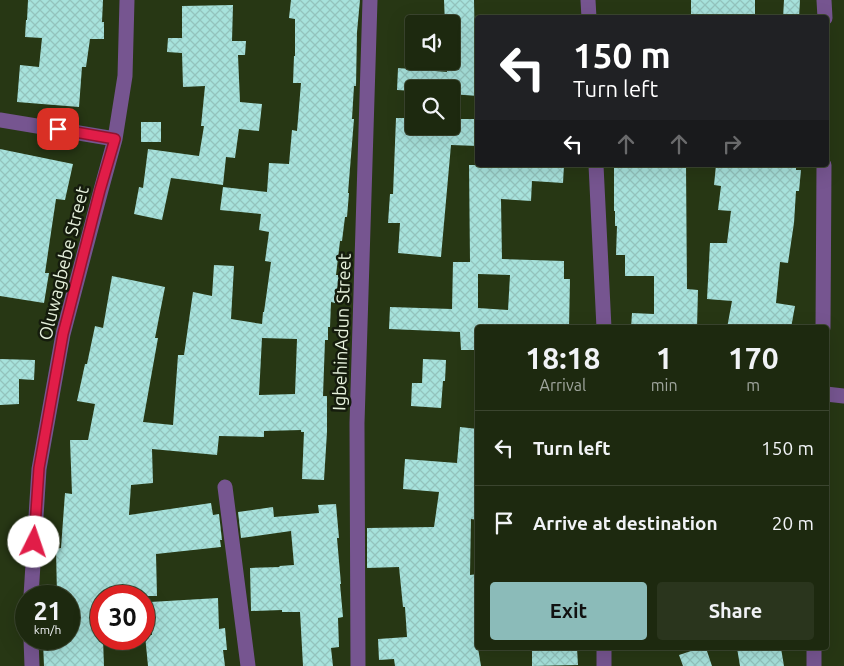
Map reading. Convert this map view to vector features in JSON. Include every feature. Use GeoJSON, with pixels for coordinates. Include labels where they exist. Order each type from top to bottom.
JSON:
{"type":"FeatureCollection","features":[{"type":"Feature","properties":{"kind":"street","name":"Oluwagbebe Street"},"geometry":{"type":"LineString","coordinates":[[32,585],[39,468],[63,334],[115,139],[125,76],[127,0]]}},
{"type":"Feature","properties":{"kind":"street","name":"IgbehinAdun Street"},"geometry":{"type":"LineString","coordinates":[[358,666],[357,423],[370,0]]}},
{"type":"Feature","properties":{"kind":"street"},"geometry":{"type":"LineString","coordinates":[[588,0],[589,15]]}},
{"type":"Feature","properties":{"kind":"street"},"geometry":{"type":"LineString","coordinates":[[824,0],[825,15]]}},
{"type":"Feature","properties":{"kind":"street"},"geometry":{"type":"LineString","coordinates":[[0,120],[115,139]]}},
{"type":"Feature","properties":{"kind":"street"},"geometry":{"type":"LineString","coordinates":[[596,167],[604,325]]}},
{"type":"Feature","properties":{"kind":"street"},"geometry":{"type":"LineString","coordinates":[[823,325],[824,167]]}},
{"type":"Feature","properties":{"kind":"street"},"geometry":{"type":"LineString","coordinates":[[829,394],[844,396]]}},
{"type":"Feature","properties":{"kind":"street"},"geometry":{"type":"LineString","coordinates":[[225,487],[248,666]]}},
{"type":"Feature","properties":{"kind":"street"},"geometry":{"type":"LineString","coordinates":[[31,650],[32,666]]}},
{"type":"Feature","properties":{"kind":"street"},"geometry":{"type":"LineString","coordinates":[[604,650],[604,666]]}},
{"type":"Feature","properties":{"kind":"street"},"geometry":{"type":"LineString","coordinates":[[814,650],[814,666]]}},
{"type":"Feature","properties":{"kind":"building"},"geometry":{"type":"Polygon","coordinates":[[[28,0],[103,0],[102,22],[104,22],[104,39],[90,39],[86,67],[82,67],[79,107],[17,102],[20,65],[39,67],[42,38],[25,37],[28,0]]]}},
{"type":"Feature","properties":{"kind":"building"},"geometry":{"type":"Polygon","coordinates":[[[291,0],[360,0],[347,217],[345,217],[342,241],[340,241],[336,275],[339,275],[335,303],[331,302],[328,340],[325,340],[323,396],[327,396],[327,432],[324,480],[302,479],[304,432],[301,432],[301,430],[264,431],[264,437],[219,436],[217,455],[152,449],[153,483],[131,485],[129,515],[211,503],[213,515],[219,514],[221,547],[156,554],[157,596],[155,596],[155,585],[90,585],[90,650],[103,650],[104,666],[44,666],[43,650],[80,650],[80,585],[57,585],[56,549],[61,548],[65,493],[72,494],[70,440],[88,440],[95,404],[77,401],[95,326],[103,328],[112,276],[165,287],[155,338],[158,338],[143,422],[173,425],[178,355],[184,355],[193,292],[212,296],[214,265],[234,266],[231,319],[262,324],[271,262],[265,261],[269,232],[259,230],[261,214],[220,210],[223,187],[267,192],[269,163],[289,164],[292,130],[297,131],[301,83],[293,83],[295,19],[289,18],[291,0]],[[262,338],[259,395],[295,394],[297,339],[262,338]]]}},
{"type":"Feature","properties":{"kind":"building"},"geometry":{"type":"Polygon","coordinates":[[[444,0],[474,0],[475,96],[460,95],[460,80],[405,80],[405,90],[397,90],[398,68],[447,72],[447,70],[460,70],[460,15],[445,15],[444,0]]]}},
{"type":"Feature","properties":{"kind":"building"},"geometry":{"type":"Polygon","coordinates":[[[691,0],[755,0],[755,15],[691,15],[691,0]]]}},
{"type":"Feature","properties":{"kind":"building"},"geometry":{"type":"Polygon","coordinates":[[[784,0],[800,0],[799,15],[783,15],[784,0]]]}},
{"type":"Feature","properties":{"kind":"building"},"geometry":{"type":"Polygon","coordinates":[[[233,5],[232,41],[246,41],[245,55],[238,55],[240,102],[262,104],[259,131],[239,129],[235,158],[226,157],[223,185],[171,178],[162,220],[134,214],[139,187],[143,188],[148,149],[199,156],[204,126],[201,126],[205,86],[183,87],[182,53],[167,52],[168,38],[182,38],[182,6],[233,5]]]}},
{"type":"Feature","properties":{"kind":"building"},"geometry":{"type":"Polygon","coordinates":[[[396,118],[405,118],[405,135],[460,135],[460,119],[475,119],[475,146],[451,145],[441,257],[398,253],[400,223],[388,223],[390,194],[393,194],[396,118]]]}},
{"type":"Feature","properties":{"kind":"building"},"geometry":{"type":"Polygon","coordinates":[[[141,122],[161,122],[161,142],[141,142],[141,122]]]}},
{"type":"Feature","properties":{"kind":"building"},"geometry":{"type":"Polygon","coordinates":[[[0,149],[73,164],[65,200],[56,199],[45,273],[49,273],[44,303],[0,296],[0,149]]]}},
{"type":"Feature","properties":{"kind":"building"},"geometry":{"type":"Polygon","coordinates":[[[469,165],[475,165],[475,167],[564,167],[563,183],[532,181],[531,201],[501,199],[502,259],[564,261],[564,279],[570,279],[569,325],[475,325],[475,350],[461,350],[460,332],[389,329],[390,307],[452,309],[453,262],[470,262],[469,165]],[[478,274],[478,308],[508,310],[510,275],[478,274]]]}},
{"type":"Feature","properties":{"kind":"building"},"geometry":{"type":"Polygon","coordinates":[[[614,167],[686,167],[687,289],[698,290],[697,325],[631,325],[632,313],[654,314],[654,276],[625,276],[625,255],[616,255],[617,226],[615,226],[614,167]]]}},
{"type":"Feature","properties":{"kind":"building"},"geometry":{"type":"Polygon","coordinates":[[[716,167],[796,167],[796,170],[801,170],[799,191],[796,191],[794,223],[788,263],[780,262],[776,303],[795,306],[792,325],[728,325],[732,301],[707,299],[710,243],[727,243],[731,211],[718,210],[721,186],[714,185],[716,167]]]}},
{"type":"Feature","properties":{"kind":"building"},"geometry":{"type":"Polygon","coordinates":[[[0,359],[35,360],[34,380],[19,379],[19,404],[0,405],[0,359]]]}},
{"type":"Feature","properties":{"kind":"building"},"geometry":{"type":"Polygon","coordinates":[[[423,359],[446,360],[441,408],[411,406],[412,383],[422,383],[423,359]]]}},
{"type":"Feature","properties":{"kind":"building"},"geometry":{"type":"Polygon","coordinates":[[[460,427],[475,429],[475,520],[471,519],[470,575],[475,574],[475,650],[478,650],[481,666],[395,666],[394,659],[379,660],[378,639],[407,637],[399,567],[367,568],[367,528],[434,527],[439,492],[403,489],[405,459],[457,463],[460,427]]]}},
{"type":"Feature","properties":{"kind":"building"},"geometry":{"type":"Polygon","coordinates":[[[336,504],[343,617],[338,618],[339,647],[331,648],[333,666],[303,666],[300,612],[282,612],[282,610],[251,611],[250,568],[294,565],[291,531],[241,538],[238,512],[273,507],[274,517],[319,513],[318,505],[336,504]]]}},
{"type":"Feature","properties":{"kind":"building"},"geometry":{"type":"Polygon","coordinates":[[[218,598],[219,629],[225,628],[227,650],[223,650],[225,666],[148,666],[146,650],[155,650],[155,602],[218,598]]]}},
{"type":"Feature","properties":{"kind":"building"},"geometry":{"type":"Polygon","coordinates":[[[532,650],[577,650],[578,665],[532,666],[532,650]]]}},
{"type":"Feature","properties":{"kind":"building"},"geometry":{"type":"Polygon","coordinates":[[[694,650],[707,650],[712,666],[683,666],[679,655],[694,650]]]}},
{"type":"Feature","properties":{"kind":"building"},"geometry":{"type":"Polygon","coordinates":[[[737,650],[781,650],[784,666],[740,666],[737,650]]]}},
{"type":"Feature","properties":{"kind":"route"},"geometry":{"type":"LineString","coordinates":[[34,542],[39,468],[63,334],[115,139],[58,129]]}}]}
